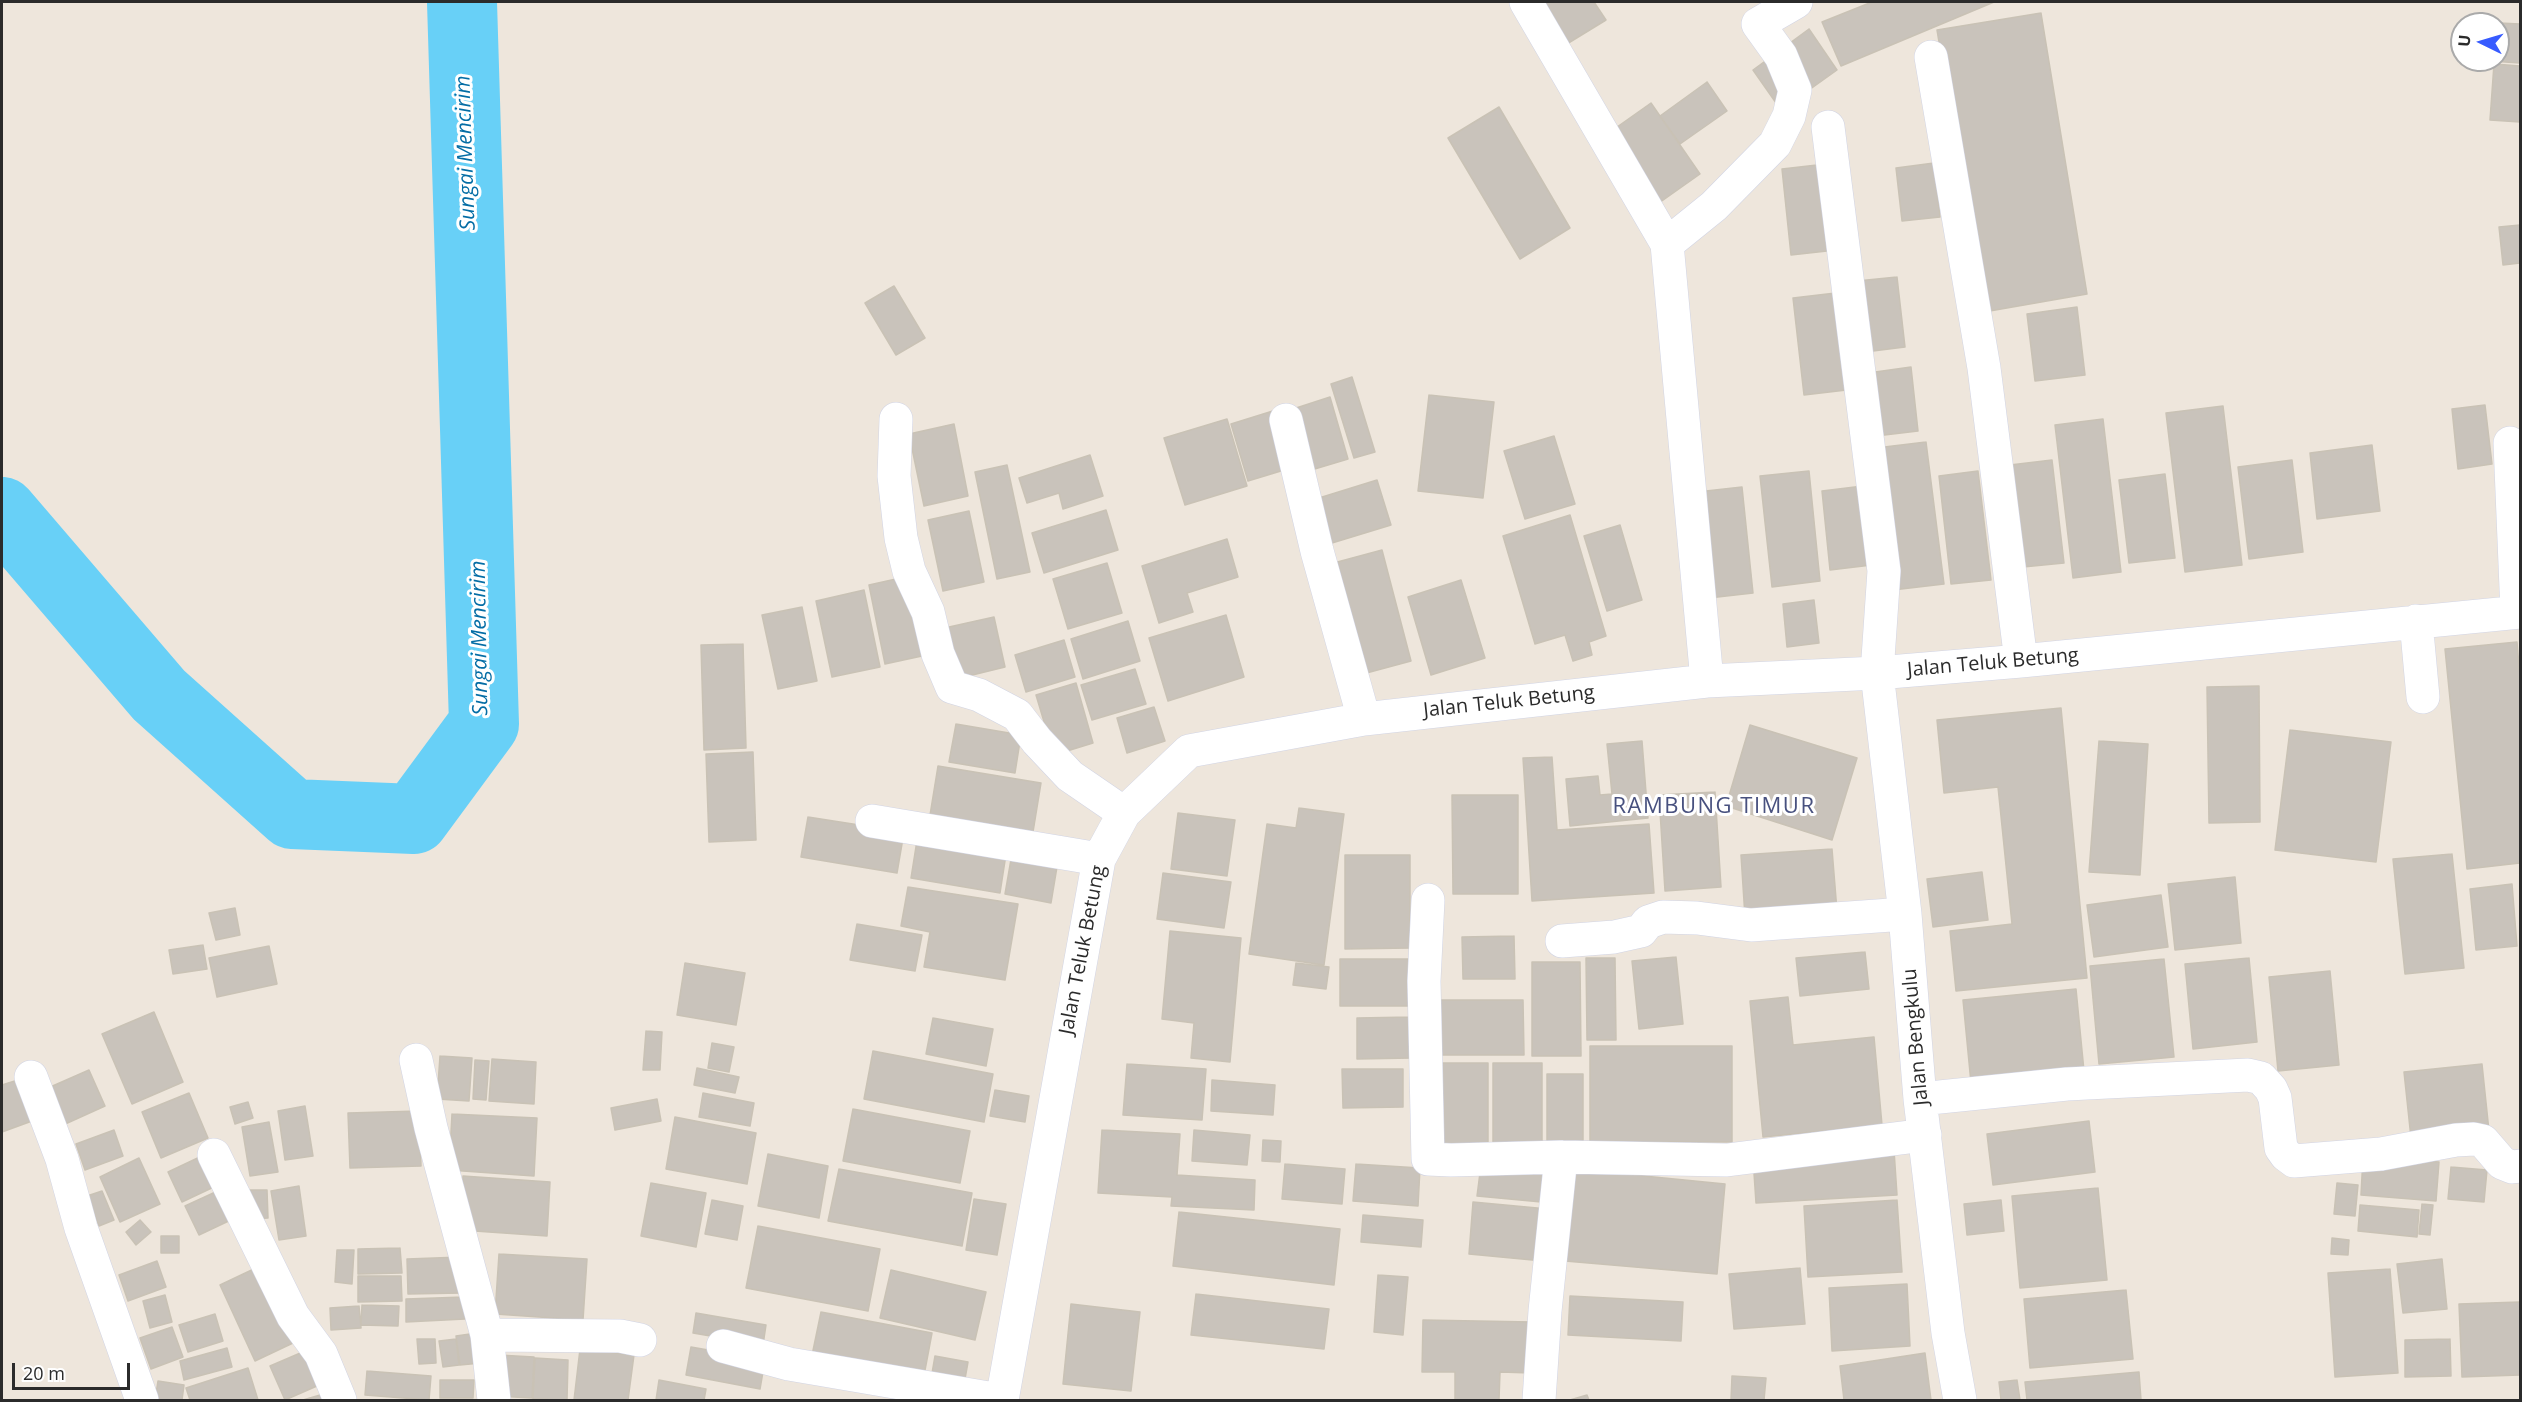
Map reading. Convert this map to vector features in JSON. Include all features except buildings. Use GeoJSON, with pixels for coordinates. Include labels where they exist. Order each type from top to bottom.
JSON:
{"type":"FeatureCollection","features":[{"type":"Feature","properties":{"kind":"street"},"geometry":{"type":"LineString","coordinates":[[1526,2],[1667,244],[1707,681]]}},
{"type":"Feature","properties":{"kind":"street"},"geometry":{"type":"LineString","coordinates":[[1667,244],[1714,206],[1775,144],[1789,116],[1796,90],[1781,56],[1750,13],[1796,2]]}},
{"type":"Feature","properties":{"kind":"street"},"geometry":{"type":"LineString","coordinates":[[1930,57],[1984,368],[2021,661]]}},
{"type":"Feature","properties":{"kind":"street","name":"Jalan Bengkulu"},"geometry":{"type":"LineString","coordinates":[[1828,127],[1884,570],[1877,673],[1905,915],[1920,1099],[1948,1333],[1960,1401]]}},
{"type":"Feature","properties":{"kind":"street"},"geometry":{"type":"LineString","coordinates":[[896,419],[894,476],[901,538],[909,571],[928,612],[938,654],[952,687],[979,695],[1017,715],[1037,741],[1070,776],[1124,813]]}},
{"type":"Feature","properties":{"kind":"street"},"geometry":{"type":"LineString","coordinates":[[1286,420],[1317,551],[1364,718]]}},
{"type":"Feature","properties":{"kind":"street"},"geometry":{"type":"LineString","coordinates":[[2510,443],[2519,612]]}},
{"type":"Feature","properties":{"kind":"street","name":"Jalan Teluk Betung"},"geometry":{"type":"LineString","coordinates":[[1001,1401],[1099,859],[1124,813],[1189,751],[1364,718],[1707,681],[1877,673],[2021,661],[2519,612]]}},
{"type":"Feature","properties":{"kind":"street"},"geometry":{"type":"LineString","coordinates":[[2416,621],[2423,697]]}},
{"type":"Feature","properties":{"kind":"street"},"geometry":{"type":"LineString","coordinates":[[872,821],[1099,859]]}},
{"type":"Feature","properties":{"kind":"street"},"geometry":{"type":"LineString","coordinates":[[1428,900],[1424,981],[1428,1159],[1562,1156],[1728,1160],[1925,1136]]}},
{"type":"Feature","properties":{"kind":"street"},"geometry":{"type":"LineString","coordinates":[[1562,941],[1614,937],[1641,931],[1648,922],[1663,917],[1697,918],[1751,926],[1905,915]]}},
{"type":"Feature","properties":{"kind":"street"},"geometry":{"type":"LineString","coordinates":[[416,1060],[431,1128],[487,1335],[494,1401]]}},
{"type":"Feature","properties":{"kind":"street"},"geometry":{"type":"LineString","coordinates":[[1920,1099],[2067,1084],[2248,1075],[2261,1078],[2271,1089],[2275,1098],[2281,1148],[2294,1161],[2381,1154],[2456,1140],[2474,1139],[2483,1141],[2502,1164],[2512,1167],[2520,1166]]}},
{"type":"Feature","properties":{"kind":"street"},"geometry":{"type":"LineString","coordinates":[[31,1077],[62,1160],[81,1228],[142,1401]]}},
{"type":"Feature","properties":{"kind":"street"},"geometry":{"type":"LineString","coordinates":[[214,1155],[293,1316],[321,1354],[340,1401]]}},
{"type":"Feature","properties":{"kind":"street"},"geometry":{"type":"LineString","coordinates":[[1539,1401],[1545,1311],[1562,1156]]}},
{"type":"Feature","properties":{"kind":"street"},"geometry":{"type":"LineString","coordinates":[[487,1335],[620,1336],[640,1340]]}},
{"type":"Feature","properties":{"kind":"street"},"geometry":{"type":"LineString","coordinates":[[723,1346],[789,1364],[1001,1401]]}},
{"type":"Feature","properties":{"kind":"waterway","name":"Sungai Mencirim"},"geometry":{"type":"LineString","coordinates":[[2,512],[159,695],[292,814],[414,819],[484,724],[462,2]]}},
{"type":"Feature","properties":{"kind":"district","name":"RAMBUNG TIMUR"},"geometry":{"type":"Point","coordinates":[1714,807]}}]}
